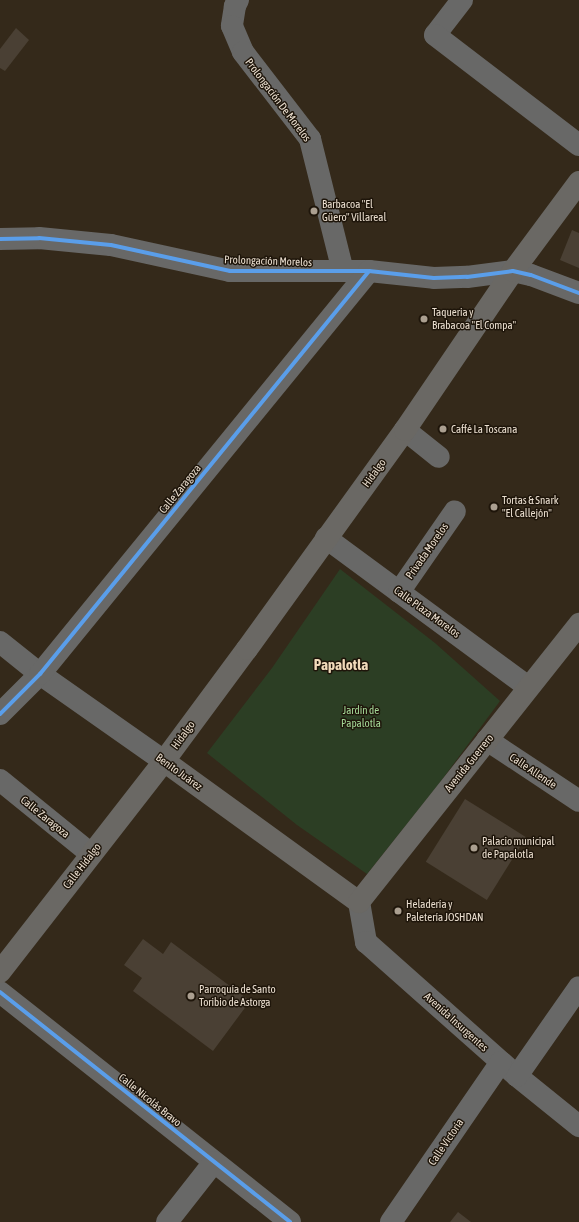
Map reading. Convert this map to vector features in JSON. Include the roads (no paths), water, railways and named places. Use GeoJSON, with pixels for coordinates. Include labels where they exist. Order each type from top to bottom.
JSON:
{"type":"FeatureCollection","features":[{"type":"Feature","properties":{"kind":"main road","name":"Hidalgo"},"geometry":{"type":"LineString","coordinates":[[164,761],[405,430],[513,271],[579,182]]}},
{"type":"Feature","properties":{"kind":"main road","name":"Avenida Guerrero"},"geometry":{"type":"LineString","coordinates":[[359,902],[579,624]]}},
{"type":"Feature","properties":{"kind":"main road","name":"Calle Hidalgo"},"geometry":{"type":"LineString","coordinates":[[0,972],[164,761]]}},
{"type":"Feature","properties":{"kind":"main road","name":"Benito Juárez"},"geometry":{"type":"LineString","coordinates":[[164,761],[359,902]]}},
{"type":"Feature","properties":{"kind":"street","name":"Prolongación De Morelos"},"geometry":{"type":"LineString","coordinates":[[238,0],[235,6],[232,26],[243,52],[310,139],[343,271]]}},
{"type":"Feature","properties":{"kind":"street"},"geometry":{"type":"LineString","coordinates":[[462,0],[435,34],[579,145]]}},
{"type":"Feature","properties":{"kind":"street","name":"Prolongación Morelos"},"geometry":{"type":"LineString","coordinates":[[0,239],[39,238],[111,245],[230,271],[369,271],[434,278],[467,277],[513,271]]}},
{"type":"Feature","properties":{"kind":"street","name":"Calle Zaragoza"},"geometry":{"type":"LineString","coordinates":[[0,714],[40,674],[369,271]]}},
{"type":"Feature","properties":{"kind":"street"},"geometry":{"type":"LineString","coordinates":[[513,271],[531,275],[579,293]]}},
{"type":"Feature","properties":{"kind":"street"},"geometry":{"type":"LineString","coordinates":[[405,430],[439,457]]}},
{"type":"Feature","properties":{"kind":"street","name":"Privada Morelos"},"geometry":{"type":"LineString","coordinates":[[399,592],[455,511]]}},
{"type":"Feature","properties":{"kind":"street","name":"Calle Plaza Morelos"},"geometry":{"type":"LineString","coordinates":[[326,538],[528,687]]}},
{"type":"Feature","properties":{"kind":"street","name":"Benito Juárez"},"geometry":{"type":"LineString","coordinates":[[0,642],[40,674],[164,761]]}},
{"type":"Feature","properties":{"kind":"street","name":"Calle Allende"},"geometry":{"type":"LineString","coordinates":[[487,740],[579,802]]}},
{"type":"Feature","properties":{"kind":"street","name":"Calle Zaragoza"},"geometry":{"type":"LineString","coordinates":[[0,780],[91,854]]}},
{"type":"Feature","properties":{"kind":"street","name":"Avenida Insurgentes"},"geometry":{"type":"LineString","coordinates":[[359,902],[366,942],[517,1076],[579,1126]]}},
{"type":"Feature","properties":{"kind":"street"},"geometry":{"type":"LineString","coordinates":[[517,1076],[579,987]]}},
{"type":"Feature","properties":{"kind":"street","name":"Calle Nicolás Bravo"},"geometry":{"type":"LineString","coordinates":[[0,992],[290,1222]]}},
{"type":"Feature","properties":{"kind":"street","name":"Calle Victoria"},"geometry":{"type":"LineString","coordinates":[[391,1222],[501,1062]]}},
{"type":"Feature","properties":{"kind":"street"},"geometry":{"type":"LineString","coordinates":[[166,1222],[214,1162]]}},
{"type":"Feature","properties":{"kind":"place","name":"Barbacoa \"El Güero\" Villareal"},"geometry":{"type":"Point","coordinates":[314,211]}},
{"type":"Feature","properties":{"kind":"place","name":"Taqueria y Brabacoa \"El Compa\""},"geometry":{"type":"Point","coordinates":[424,319]}},
{"type":"Feature","properties":{"kind":"place","name":"Caffé La Toscana"},"geometry":{"type":"Point","coordinates":[443,429]}},
{"type":"Feature","properties":{"kind":"place","name":"Tortas & Snark \"El Callejón\""},"geometry":{"type":"Point","coordinates":[494,507]}},
{"type":"Feature","properties":{"kind":"place","name":"Palacio municipal de Papalotla"},"geometry":{"type":"Point","coordinates":[474,848]}},
{"type":"Feature","properties":{"kind":"place","name":"Heladería y Paletería JOSHDAN"},"geometry":{"type":"Point","coordinates":[398,911]}},
{"type":"Feature","properties":{"kind":"place","name":"Parroquía de Santo Toribio de Astorga"},"geometry":{"type":"Point","coordinates":[191,996]}},
{"type":"Feature","properties":{"kind":"district","name":"Papalotla"},"geometry":{"type":"Point","coordinates":[341,665]}},
{"type":"Feature","properties":{"kind":"park label","name":"Jardín de Papalotla"},"geometry":{"type":"Point","coordinates":[361,717]}}]}
